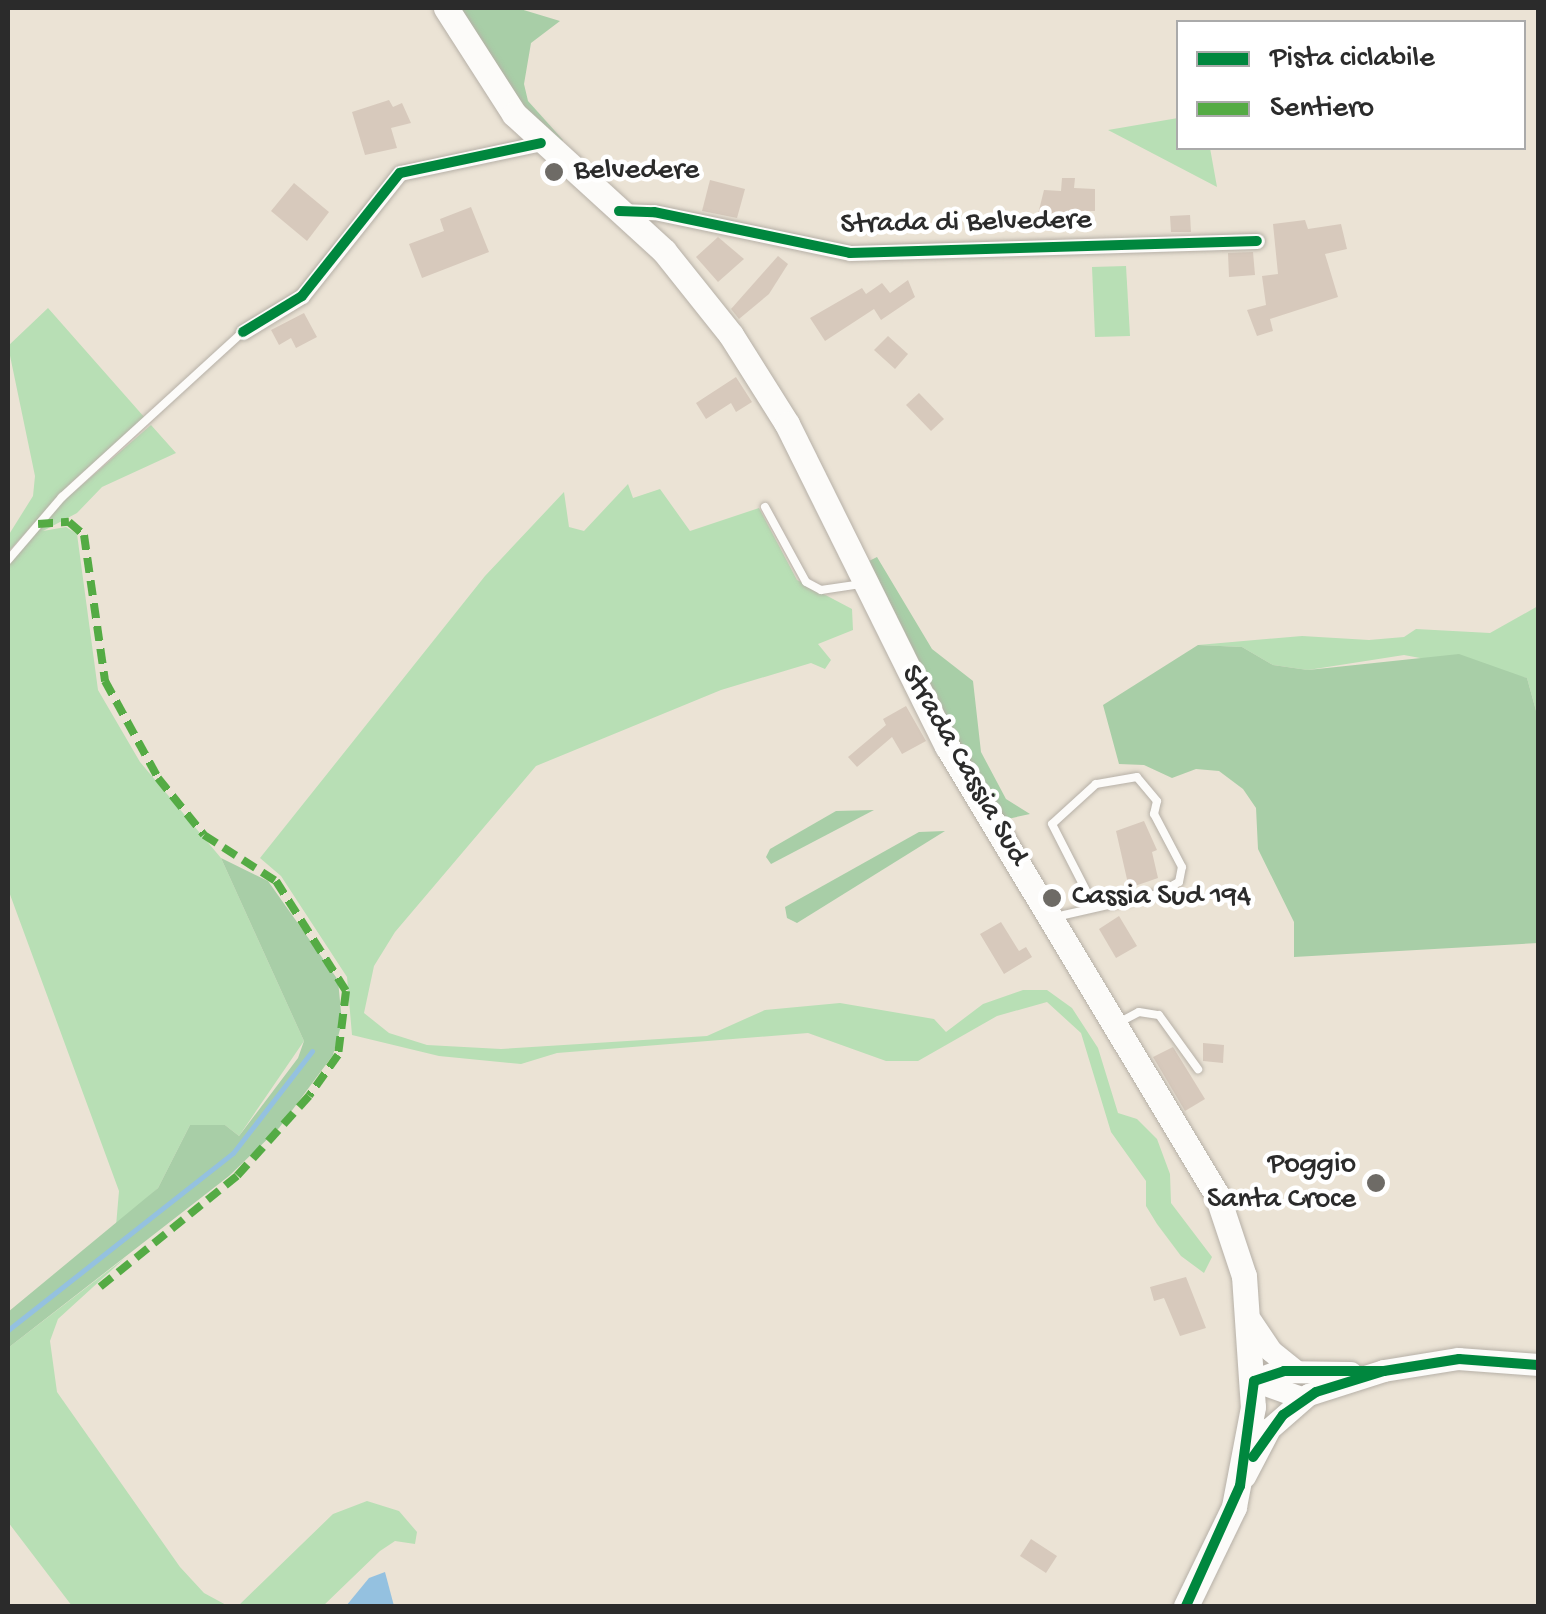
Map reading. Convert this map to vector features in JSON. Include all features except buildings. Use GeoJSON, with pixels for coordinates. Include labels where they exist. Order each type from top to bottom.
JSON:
{"type":"FeatureCollection","features":[{"type":"Feature","properties":{"kind":"main road","name":"Strada Cassia Sud"},"geometry":{"type":"LineString","coordinates":[[446,8],[488,82],[541,144],[676,264],[731,335],[787,424],[947,746],[1217,1196],[1239,1256],[1250,1321],[1254,1381],[1240,1486],[1186,1606]]}},
{"type":"Feature","properties":{"kind":"street"},"geometry":{"type":"LineString","coordinates":[[243,332],[302,296],[400,173],[541,144]]}},
{"type":"Feature","properties":{"kind":"street","name":"Strada di Belvedere"},"geometry":{"type":"LineString","coordinates":[[619,211],[866,254],[1257,241]]}},
{"type":"Feature","properties":{"kind":"street"},"geometry":{"type":"LineString","coordinates":[[1250,1321],[1296,1371]]}},
{"type":"Feature","properties":{"kind":"street"},"geometry":{"type":"LineString","coordinates":[[1254,1381],[1296,1371],[1384,1371],[1476,1358],[1536,1362]]}},
{"type":"Feature","properties":{"kind":"street"},"geometry":{"type":"LineString","coordinates":[[1240,1486],[1270,1429],[1302,1398],[1384,1371]]}},
{"type":"Feature","properties":{"kind":"street"},"geometry":{"type":"LineString","coordinates":[[1254,1381],[1302,1398]]}},
{"type":"Feature","properties":{"kind":"lane"},"geometry":{"type":"LineString","coordinates":[[8,560],[62,497],[243,332]]}},
{"type":"Feature","properties":{"kind":"lane"},"geometry":{"type":"LineString","coordinates":[[766,507],[806,582],[821,590],[865,582]]}},
{"type":"Feature","properties":{"kind":"lane"},"geometry":{"type":"LineString","coordinates":[[1051,918],[1093,904],[1157,894],[1183,874],[1154,814],[1156,801],[1137,777],[1096,784],[1052,824],[1093,904]]}},
{"type":"Feature","properties":{"kind":"lane"},"geometry":{"type":"LineString","coordinates":[[1117,1024],[1140,1012],[1158,1015],[1198,1069]]}},
{"type":"Feature","properties":{"kind":"green space"},"geometry":{"type":"Polygon","coordinates":[[[456,8],[517,8],[560,21],[531,43],[524,84],[528,101],[563,140],[557,144],[517,103],[456,8]]]}},
{"type":"Feature","properties":{"kind":"green space"},"geometry":{"type":"Polygon","coordinates":[[[1176,118],[1176,150],[1210,150],[1217,187],[1108,130],[1176,118]]]}},
{"type":"Feature","properties":{"kind":"green space"},"geometry":{"type":"Polygon","coordinates":[[[1126,266],[1130,336],[1095,337],[1092,267],[1126,266]]]}},
{"type":"Feature","properties":{"kind":"green space"},"geometry":{"type":"Polygon","coordinates":[[[48,308],[145,418],[72,482],[8,552],[8,536],[33,496],[35,476],[8,346],[48,308]]]}},
{"type":"Feature","properties":{"kind":"green space"},"geometry":{"type":"Polygon","coordinates":[[[151,425],[176,453],[102,487],[77,513],[43,531],[66,527],[77,534],[98,690],[140,762],[221,858],[304,1041],[239,1136],[225,1125],[190,1125],[158,1188],[116,1226],[119,1191],[8,889],[8,566],[60,504],[151,425]]]}},
{"type":"Feature","properties":{"kind":"green space"},"geometry":{"type":"Polygon","coordinates":[[[628,484],[633,498],[660,489],[690,531],[759,508],[797,580],[852,609],[853,630],[818,644],[831,660],[825,669],[811,663],[721,690],[536,766],[395,932],[374,966],[364,1013],[389,1033],[427,1045],[501,1049],[707,1036],[765,1010],[840,1003],[934,1019],[946,1032],[983,1004],[1023,990],[1047,990],[1072,1008],[1098,1048],[1118,1113],[1137,1119],[1157,1139],[1170,1174],[1171,1203],[1212,1257],[1204,1273],[1181,1256],[1146,1206],[1146,1181],[1111,1132],[1081,1033],[1047,1002],[997,1016],[918,1061],[886,1061],[808,1033],[557,1053],[521,1064],[439,1056],[352,1035],[347,977],[281,876],[260,858],[485,576],[564,492],[569,527],[584,531],[628,484]]]}},
{"type":"Feature","properties":{"kind":"green space"},"geometry":{"type":"Polygon","coordinates":[[[877,557],[932,649],[973,681],[981,752],[1006,799],[1030,814],[1003,820],[983,788],[867,562],[877,557]]]}},
{"type":"Feature","properties":{"kind":"green space"},"geometry":{"type":"Polygon","coordinates":[[[1538,606],[1538,718],[1527,678],[1404,655],[1308,670],[1273,665],[1242,647],[1198,645],[1302,636],[1369,640],[1404,637],[1416,629],[1490,633],[1538,606]]]}},
{"type":"Feature","properties":{"kind":"green space"},"geometry":{"type":"Polygon","coordinates":[[[1198,645],[1242,647],[1273,665],[1308,670],[1459,654],[1527,678],[1538,718],[1538,943],[1294,957],[1294,922],[1258,849],[1256,808],[1243,789],[1219,771],[1196,769],[1172,778],[1144,765],[1119,764],[1103,705],[1198,645]]]}},
{"type":"Feature","properties":{"kind":"green space"},"geometry":{"type":"Polygon","coordinates":[[[874,810],[771,864],[766,857],[770,849],[836,811],[874,810]]]}},
{"type":"Feature","properties":{"kind":"green space"},"geometry":{"type":"Polygon","coordinates":[[[945,831],[797,923],[787,918],[785,907],[919,832],[945,831]]]}},
{"type":"Feature","properties":{"kind":"green space"},"geometry":{"type":"Polygon","coordinates":[[[221,858],[268,881],[338,980],[342,1022],[333,1055],[279,1128],[229,1176],[8,1348],[8,1312],[158,1188],[190,1125],[225,1125],[239,1136],[298,1058],[304,1041],[221,858]]]}},
{"type":"Feature","properties":{"kind":"green space"},"geometry":{"type":"Polygon","coordinates":[[[126,1257],[58,1319],[50,1341],[57,1392],[180,1567],[204,1593],[228,1606],[72,1606],[8,1522],[8,1348],[126,1257]]]}},
{"type":"Feature","properties":{"kind":"green space"},"geometry":{"type":"Polygon","coordinates":[[[367,1501],[399,1511],[417,1532],[415,1544],[395,1541],[380,1551],[323,1606],[238,1606],[333,1514],[367,1501]]]}},
{"type":"Feature","properties":{"kind":"water"},"geometry":{"type":"Polygon","coordinates":[[[385,1572],[394,1606],[346,1606],[369,1578],[385,1572]]]}},
{"type":"Feature","properties":{"kind":"waterway"},"geometry":{"type":"LineString","coordinates":[[8,1330],[233,1153],[312,1051]]}},
{"type":"Feature","properties":{"kind":"marked path"},"geometry":{"type":"LineString","coordinates":[[38,524],[69,522],[84,535],[105,681],[158,778],[204,835],[276,881],[346,991],[338,1055],[309,1096],[237,1176],[100,1287]]}},
{"type":"Feature","properties":{"kind":"cycle path"},"geometry":{"type":"LineString","coordinates":[[243,332],[302,296],[400,173],[541,143]]}},
{"type":"Feature","properties":{"kind":"cycle path"},"geometry":{"type":"LineString","coordinates":[[619,211],[654,212],[850,253],[1257,241]]}},
{"type":"Feature","properties":{"kind":"cycle path"},"geometry":{"type":"LineString","coordinates":[[1253,1457],[1283,1415],[1316,1392],[1384,1371],[1459,1359],[1538,1365]]}},
{"type":"Feature","properties":{"kind":"cycle path"},"geometry":{"type":"LineString","coordinates":[[1186,1606],[1240,1486],[1254,1381],[1284,1371],[1384,1371]]}},
{"type":"Feature","properties":{"kind":"place","name":"Belvedere"},"geometry":{"type":"Point","coordinates":[554,172]}},
{"type":"Feature","properties":{"kind":"place","name":"Cassia Sud 194"},"geometry":{"type":"Point","coordinates":[1052,898]}},
{"type":"Feature","properties":{"kind":"place","name":"Poggio Santa Croce"},"geometry":{"type":"Point","coordinates":[1376,1183]}}]}
